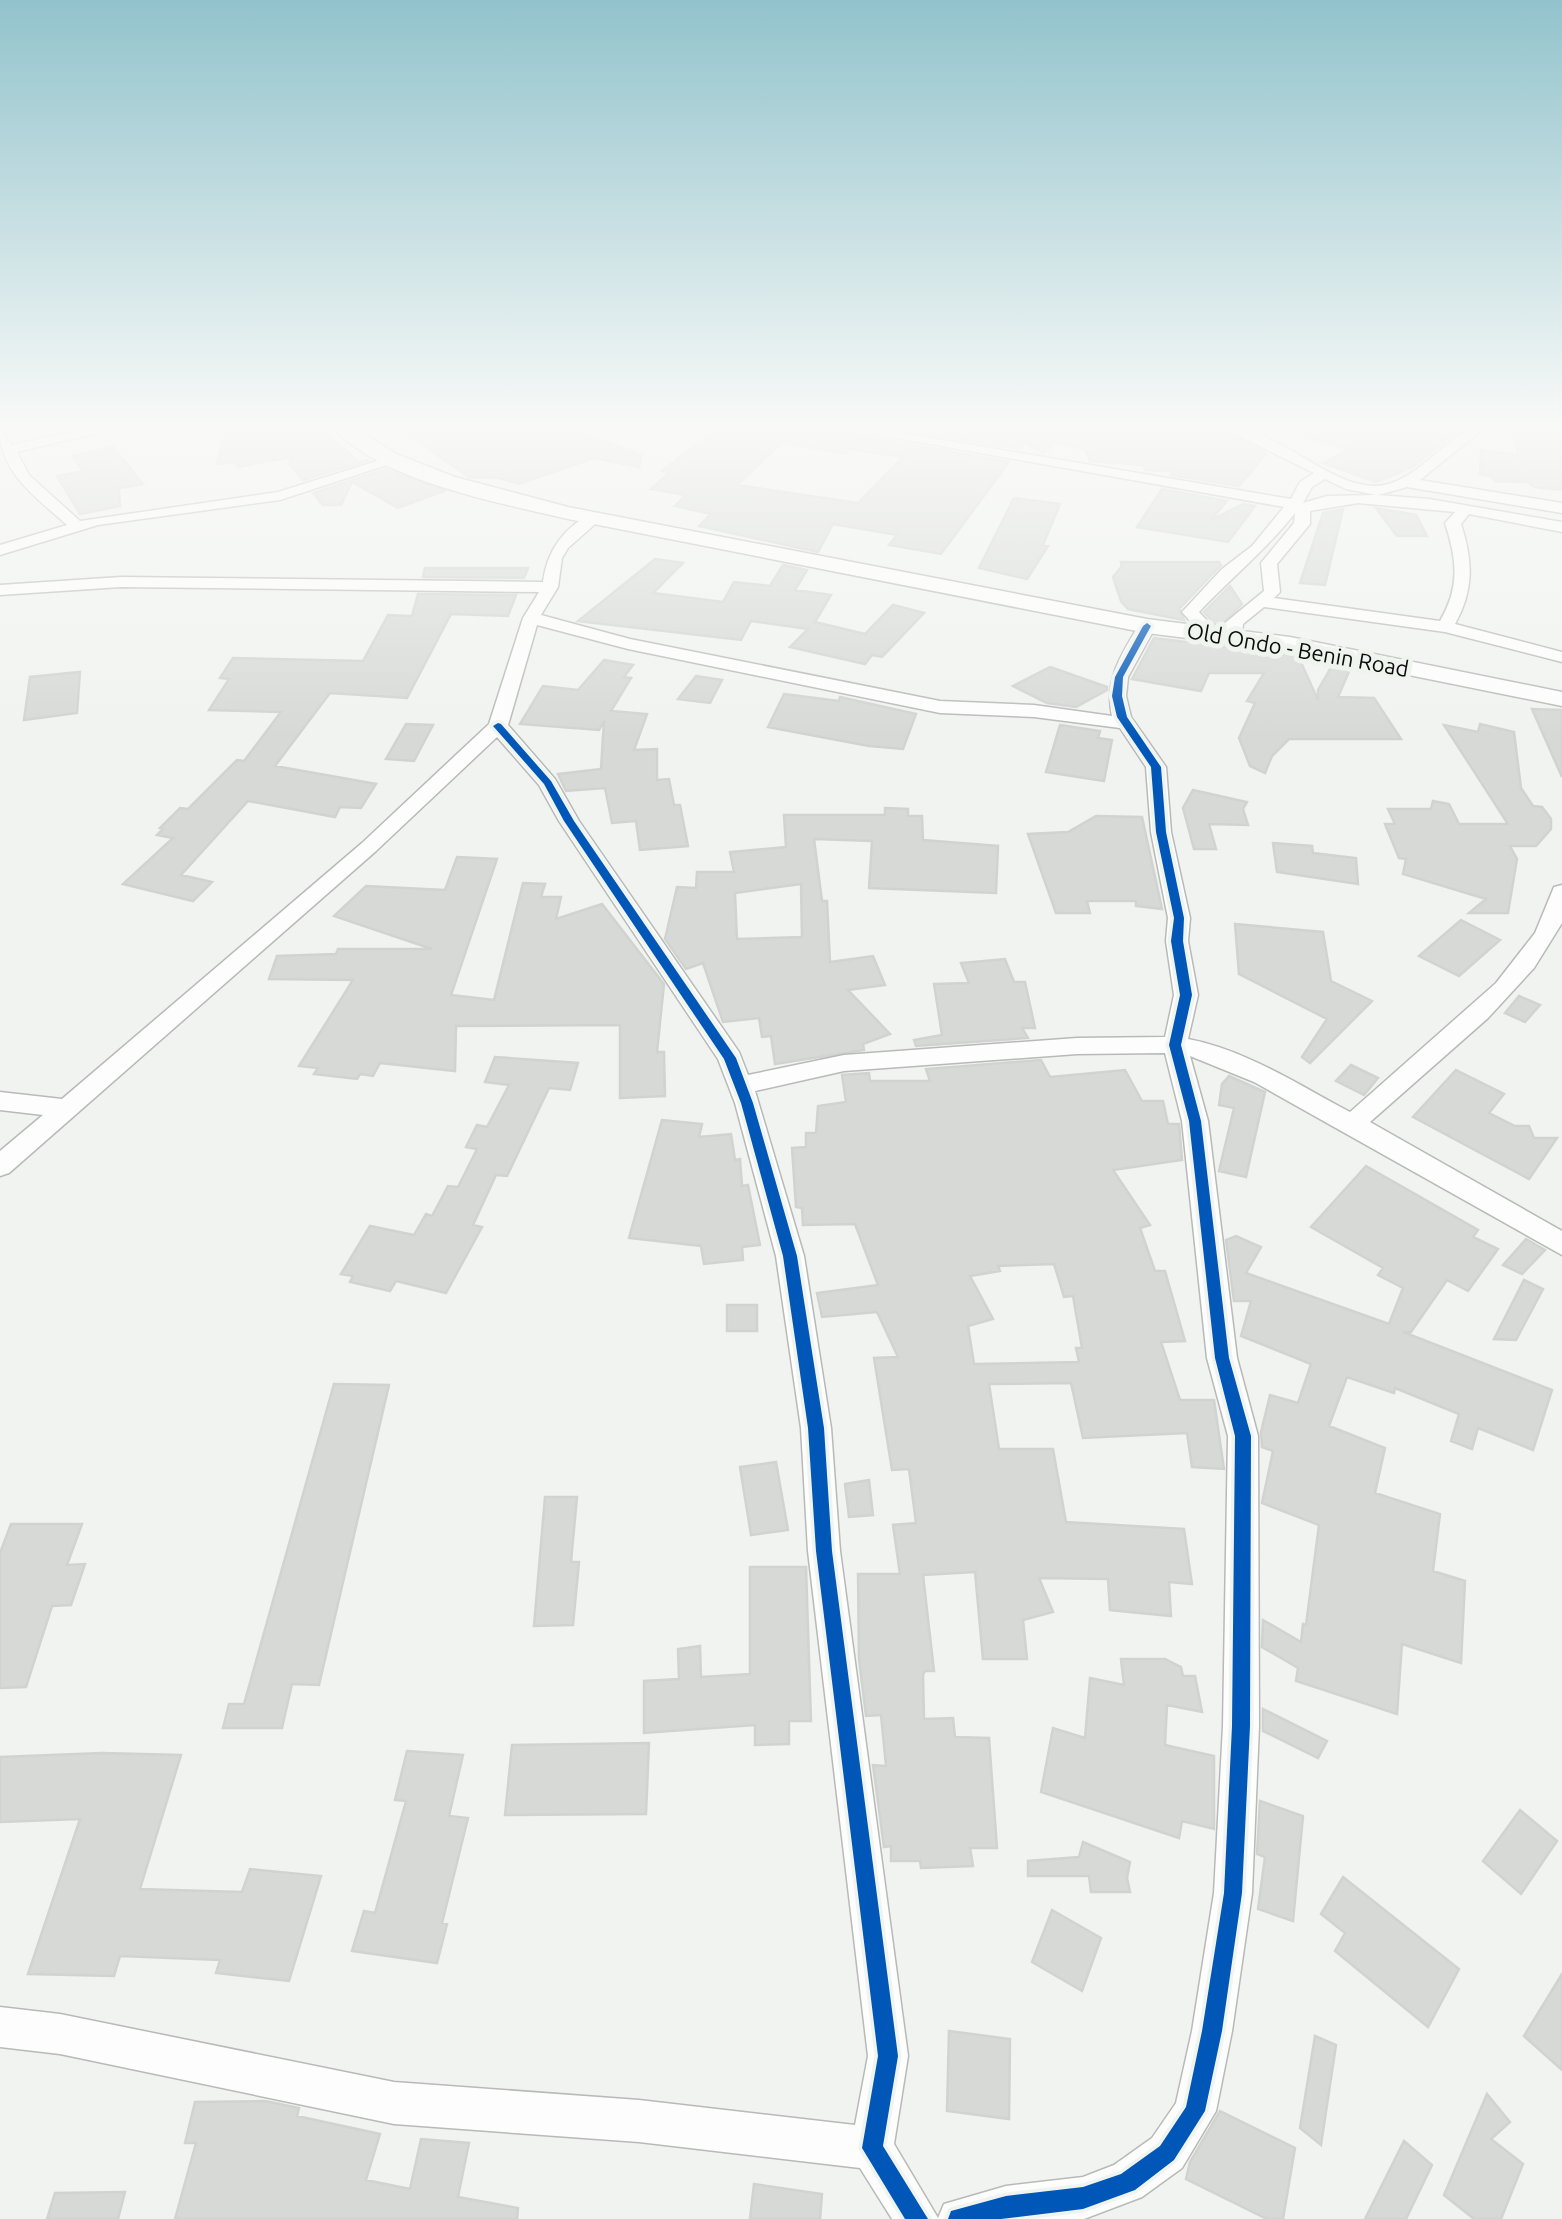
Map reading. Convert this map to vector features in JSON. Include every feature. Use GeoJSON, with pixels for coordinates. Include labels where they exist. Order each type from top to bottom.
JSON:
{"type":"FeatureCollection","features":[{"type":"Feature","properties":{"kind":"main road","name":"Old Ondo - Benin Road"},"geometry":{"type":"LineString","coordinates":[[653,530],[1146,626],[1236,636],[1562,699]]}},
{"type":"Feature","properties":{"kind":"street"},"geometry":{"type":"LineString","coordinates":[[0,550],[66,530]]}},
{"type":"Feature","properties":{"kind":"street"},"geometry":{"type":"LineString","coordinates":[[0,1166],[369,847],[498,726],[532,618],[550,588],[554,558],[580,530]]}},
{"type":"Feature","properties":{"kind":"street"},"geometry":{"type":"LineString","coordinates":[[1208,632],[1190,612],[1228,572],[1258,549],[1273,530]]}},
{"type":"Feature","properties":{"kind":"street"},"geometry":{"type":"LineString","coordinates":[[1236,636],[1234,623],[1272,592],[1270,562],[1297,530]]}},
{"type":"Feature","properties":{"kind":"street"},"geometry":{"type":"LineString","coordinates":[[1446,627],[1461,599],[1463,554],[1456,530]]}},
{"type":"Feature","properties":{"kind":"street"},"geometry":{"type":"LineString","coordinates":[[0,590],[121,582],[550,588]]}},
{"type":"Feature","properties":{"kind":"street"},"geometry":{"type":"LineString","coordinates":[[1258,601],[1446,627],[1562,657]]}},
{"type":"Feature","properties":{"kind":"street"},"geometry":{"type":"LineString","coordinates":[[532,618],[628,644],[940,707],[1034,711],[1127,723]]}},
{"type":"Feature","properties":{"kind":"street"},"geometry":{"type":"LineString","coordinates":[[960,2219],[1006,2208],[1083,2198],[1127,2182],[1167,2153],[1195,2112],[1212,2031],[1234,1874],[1241,1726],[1243,1436],[1222,1358],[1195,1121],[1175,1045],[1186,995],[1179,961],[1179,918],[1161,832],[1156,767],[1127,723],[1116,696],[1119,677],[1146,626]]}},
{"type":"Feature","properties":{"kind":"street"},"geometry":{"type":"LineString","coordinates":[[498,726],[548,783],[569,821],[730,1058],[790,1256],[814,1412],[824,1551],[888,2056],[872,2148],[918,2219]]}},
{"type":"Feature","properties":{"kind":"street"},"geometry":{"type":"LineString","coordinates":[[1352,1124],[1389,1086],[1470,1022],[1521,969],[1546,934],[1562,892]]}},
{"type":"Feature","properties":{"kind":"street"},"geometry":{"type":"LineString","coordinates":[[740,1085],[844,1063],[1077,1046],[1175,1045],[1212,1053],[1352,1124],[1562,1244]]}},
{"type":"Feature","properties":{"kind":"street"},"geometry":{"type":"LineString","coordinates":[[0,1101],[66,1108]]}},
{"type":"Feature","properties":{"kind":"street"},"geometry":{"type":"LineString","coordinates":[[0,2027],[60,2034],[394,2103],[640,2121],[872,2148]]}},
{"type":"Feature","properties":{"kind":"building"},"geometry":{"type":"Polygon","coordinates":[[[715,530],[830,530],[818,552],[715,530]]]}},
{"type":"Feature","properties":{"kind":"building"},"geometry":{"type":"Polygon","coordinates":[[[865,530],[959,530],[941,554],[889,545],[897,535],[865,530]]]}},
{"type":"Feature","properties":{"kind":"building"},"geometry":{"type":"Polygon","coordinates":[[[998,530],[1049,530],[1043,545],[1048,546],[1027,579],[979,568],[998,530]]]}},
{"type":"Feature","properties":{"kind":"building"},"geometry":{"type":"Polygon","coordinates":[[[1152,530],[1237,530],[1228,542],[1152,530]]]}},
{"type":"Feature","properties":{"kind":"building"},"geometry":{"type":"Polygon","coordinates":[[[1318,530],[1338,530],[1325,585],[1300,583],[1318,530]]]}},
{"type":"Feature","properties":{"kind":"building"},"geometry":{"type":"Polygon","coordinates":[[[1392,530],[1424,530],[1427,536],[1397,536],[1392,530]]]}},
{"type":"Feature","properties":{"kind":"building"},"geometry":{"type":"Polygon","coordinates":[[[655,559],[683,563],[653,593],[723,602],[734,582],[770,586],[783,565],[807,570],[795,590],[831,595],[815,622],[865,634],[893,605],[924,613],[882,657],[872,655],[865,664],[790,647],[808,629],[751,621],[741,640],[578,621],[655,559]]]}},
{"type":"Feature","properties":{"kind":"building"},"geometry":{"type":"Polygon","coordinates":[[[1121,562],[1221,565],[1179,609],[1184,620],[1128,609],[1113,577],[1121,562]]]}},
{"type":"Feature","properties":{"kind":"building"},"geometry":{"type":"Polygon","coordinates":[[[425,568],[528,568],[524,578],[423,577],[425,568]]]}},
{"type":"Feature","properties":{"kind":"building"},"geometry":{"type":"Polygon","coordinates":[[[1230,586],[1242,604],[1222,625],[1215,624],[1204,612],[1230,586]]]}},
{"type":"Feature","properties":{"kind":"building"},"geometry":{"type":"Polygon","coordinates":[[[418,594],[516,595],[508,616],[451,614],[407,698],[330,693],[275,766],[376,784],[361,808],[340,807],[335,817],[248,801],[181,875],[212,882],[193,901],[123,884],[173,838],[157,835],[163,829],[160,828],[180,808],[188,809],[237,760],[244,761],[281,712],[209,710],[229,679],[220,678],[233,658],[363,661],[388,615],[412,616],[418,594]]]}},
{"type":"Feature","properties":{"kind":"building"},"geometry":{"type":"Polygon","coordinates":[[[1154,638],[1298,656],[1318,700],[1318,690],[1333,664],[1351,667],[1338,697],[1374,698],[1401,739],[1289,739],[1272,756],[1265,773],[1250,766],[1239,738],[1255,703],[1247,701],[1264,673],[1209,673],[1201,691],[1132,679],[1154,638]]]}},
{"type":"Feature","properties":{"kind":"building"},"geometry":{"type":"Polygon","coordinates":[[[604,660],[633,665],[624,677],[631,678],[611,711],[647,714],[634,750],[657,749],[657,780],[669,779],[674,805],[680,805],[688,846],[640,850],[636,821],[612,823],[605,788],[566,791],[558,774],[601,769],[604,721],[599,730],[520,724],[543,686],[578,690],[604,660]]]}},
{"type":"Feature","properties":{"kind":"building"},"geometry":{"type":"Polygon","coordinates":[[[1050,667],[1107,690],[1076,707],[1047,703],[1013,686],[1050,667]]]}},
{"type":"Feature","properties":{"kind":"building"},"geometry":{"type":"Polygon","coordinates":[[[80,672],[77,713],[24,720],[30,677],[80,672]]]}},
{"type":"Feature","properties":{"kind":"building"},"geometry":{"type":"Polygon","coordinates":[[[696,676],[722,680],[710,703],[678,699],[696,676]]]}},
{"type":"Feature","properties":{"kind":"building"},"geometry":{"type":"Polygon","coordinates":[[[784,694],[839,701],[840,697],[916,714],[903,749],[869,746],[768,727],[784,694]]]}},
{"type":"Feature","properties":{"kind":"building"},"geometry":{"type":"Polygon","coordinates":[[[1532,709],[1562,710],[1562,777],[1532,709]]]}},
{"type":"Feature","properties":{"kind":"building"},"geometry":{"type":"Polygon","coordinates":[[[406,724],[433,725],[414,761],[386,759],[406,724]]]}},
{"type":"Feature","properties":{"kind":"building"},"geometry":{"type":"Polygon","coordinates":[[[1480,724],[1514,732],[1521,788],[1533,806],[1542,807],[1551,819],[1551,829],[1536,846],[1510,846],[1517,859],[1508,913],[1469,913],[1486,899],[1403,874],[1406,859],[1399,858],[1385,824],[1395,824],[1388,809],[1431,809],[1433,801],[1449,804],[1459,824],[1508,824],[1444,725],[1478,732],[1480,724]]]}},
{"type":"Feature","properties":{"kind":"building"},"geometry":{"type":"Polygon","coordinates":[[[1060,725],[1100,731],[1098,738],[1112,740],[1104,781],[1046,772],[1060,725]]]}},
{"type":"Feature","properties":{"kind":"building"},"geometry":{"type":"Polygon","coordinates":[[[1193,790],[1247,802],[1243,809],[1248,825],[1209,824],[1216,849],[1194,849],[1183,808],[1193,790]]]}},
{"type":"Feature","properties":{"kind":"building"},"geometry":{"type":"Polygon","coordinates":[[[885,808],[908,809],[908,816],[922,816],[923,840],[998,846],[996,893],[869,888],[872,841],[814,839],[822,901],[827,901],[830,962],[873,956],[885,985],[848,990],[890,1034],[863,1044],[864,1050],[775,1064],[771,1036],[762,1037],[759,1018],[723,1022],[703,963],[686,969],[665,939],[677,887],[696,888],[697,872],[734,872],[730,852],[786,847],[784,815],[885,815],[885,808]],[[801,884],[735,893],[737,939],[802,937],[801,884]]]}},
{"type":"Feature","properties":{"kind":"building"},"geometry":{"type":"Polygon","coordinates":[[[1096,816],[1142,817],[1162,909],[1136,906],[1136,901],[1087,901],[1090,913],[1056,913],[1028,834],[1068,832],[1096,816]]]}},
{"type":"Feature","properties":{"kind":"building"},"geometry":{"type":"Polygon","coordinates":[[[1273,843],[1312,846],[1313,853],[1356,858],[1358,884],[1277,872],[1273,843]]]}},
{"type":"Feature","properties":{"kind":"building"},"geometry":{"type":"Polygon","coordinates":[[[457,857],[497,859],[451,995],[494,1000],[523,883],[545,884],[541,897],[561,897],[556,919],[602,904],[664,984],[657,1052],[664,1052],[665,1096],[620,1098],[620,1025],[456,1026],[455,1071],[380,1063],[373,1076],[360,1074],[357,1079],[314,1074],[318,1068],[299,1066],[353,980],[269,979],[277,956],[336,954],[338,949],[432,949],[334,916],[366,886],[445,890],[457,857]]]}},
{"type":"Feature","properties":{"kind":"building"},"geometry":{"type":"Polygon","coordinates":[[[1461,920],[1500,940],[1459,976],[1419,956],[1461,920]]]}},
{"type":"Feature","properties":{"kind":"building"},"geometry":{"type":"Polygon","coordinates":[[[1235,924],[1323,932],[1331,981],[1372,1001],[1310,1063],[1302,1057],[1327,1019],[1239,974],[1235,924]]]}},
{"type":"Feature","properties":{"kind":"building"},"geometry":{"type":"Polygon","coordinates":[[[1005,959],[1014,982],[1025,982],[1035,1028],[1022,1028],[1028,1038],[916,1046],[914,1040],[942,1035],[934,984],[969,983],[961,963],[1005,959]]]}},
{"type":"Feature","properties":{"kind":"building"},"geometry":{"type":"Polygon","coordinates":[[[1519,996],[1540,1005],[1525,1022],[1505,1013],[1519,996]]]}},
{"type":"Feature","properties":{"kind":"building"},"geometry":{"type":"Polygon","coordinates":[[[495,1057],[578,1063],[570,1090],[549,1088],[507,1176],[496,1175],[473,1225],[482,1227],[446,1293],[396,1281],[390,1291],[350,1282],[353,1276],[341,1274],[370,1226],[414,1235],[426,1214],[432,1216],[448,1186],[458,1187],[477,1149],[466,1147],[477,1125],[487,1127],[509,1085],[485,1082],[495,1057]]]}},
{"type":"Feature","properties":{"kind":"building"},"geometry":{"type":"Polygon","coordinates":[[[1041,1060],[1050,1077],[1125,1070],[1142,1101],[1163,1101],[1168,1124],[1179,1124],[1182,1160],[1113,1170],[1150,1225],[1140,1228],[1155,1271],[1165,1271],[1185,1341],[1161,1342],[1180,1400],[1214,1400],[1224,1469],[1192,1467],[1187,1433],[1083,1438],[1071,1383],[989,1384],[999,1449],[1053,1449],[1066,1522],[1184,1529],[1192,1584],[1169,1582],[1171,1616],[1110,1610],[1108,1579],[1039,1578],[1053,1612],[1023,1620],[1027,1659],[983,1659],[975,1572],[923,1575],[934,1671],[925,1671],[923,1675],[924,1719],[953,1718],[955,1737],[989,1738],[997,1848],[970,1848],[973,1866],[921,1868],[920,1861],[891,1861],[891,1846],[884,1847],[873,1765],[886,1766],[881,1715],[866,1716],[859,1659],[858,1574],[900,1574],[893,1525],[916,1523],[909,1469],[892,1470],[874,1358],[898,1357],[877,1312],[822,1317],[817,1293],[878,1285],[855,1224],[803,1225],[802,1208],[796,1207],[792,1148],[806,1147],[806,1133],[816,1133],[818,1106],[846,1102],[842,1075],[869,1073],[870,1081],[930,1081],[926,1069],[1041,1060]],[[1054,1264],[998,1266],[1000,1271],[970,1276],[993,1319],[968,1326],[974,1364],[1079,1362],[1076,1348],[1082,1348],[1073,1296],[1064,1297],[1054,1264]]]}},
{"type":"Feature","properties":{"kind":"building"},"geometry":{"type":"Polygon","coordinates":[[[1351,1065],[1378,1078],[1364,1095],[1336,1081],[1351,1065]]]}},
{"type":"Feature","properties":{"kind":"building"},"geometry":{"type":"Polygon","coordinates":[[[1456,1070],[1504,1094],[1489,1113],[1515,1126],[1529,1126],[1534,1138],[1557,1138],[1529,1179],[1413,1117],[1456,1070]]]}},
{"type":"Feature","properties":{"kind":"building"},"geometry":{"type":"Polygon","coordinates":[[[1229,1076],[1265,1092],[1246,1177],[1219,1171],[1234,1108],[1219,1105],[1222,1084],[1229,1076]]]}},
{"type":"Feature","properties":{"kind":"building"},"geometry":{"type":"Polygon","coordinates":[[[662,1120],[702,1124],[699,1137],[731,1134],[735,1160],[740,1159],[742,1186],[748,1185],[760,1245],[742,1247],[743,1260],[704,1264],[701,1246],[629,1238],[662,1120]]]}},
{"type":"Feature","properties":{"kind":"building"},"geometry":{"type":"Polygon","coordinates":[[[1366,1166],[1478,1230],[1473,1237],[1498,1249],[1468,1291],[1447,1280],[1411,1332],[1403,1332],[1552,1390],[1533,1450],[1478,1428],[1472,1449],[1451,1441],[1459,1414],[1395,1388],[1394,1393],[1347,1377],[1329,1426],[1385,1448],[1375,1493],[1440,1514],[1433,1571],[1465,1581],[1461,1663],[1402,1644],[1397,1714],[1296,1681],[1298,1668],[1262,1647],[1263,1620],[1301,1642],[1303,1624],[1306,1625],[1319,1525],[1262,1503],[1273,1451],[1262,1447],[1261,1432],[1270,1395],[1298,1403],[1311,1364],[1241,1336],[1251,1301],[1234,1301],[1226,1240],[1236,1236],[1261,1247],[1246,1273],[1389,1324],[1403,1288],[1378,1275],[1383,1268],[1311,1227],[1366,1166]]]}},
{"type":"Feature","properties":{"kind":"building"},"geometry":{"type":"Polygon","coordinates":[[[1526,1239],[1545,1250],[1522,1274],[1503,1265],[1526,1239]]]}},
{"type":"Feature","properties":{"kind":"building"},"geometry":{"type":"Polygon","coordinates":[[[1524,1280],[1543,1289],[1516,1340],[1494,1339],[1524,1280]]]}},
{"type":"Feature","properties":{"kind":"building"},"geometry":{"type":"Polygon","coordinates":[[[727,1305],[757,1305],[757,1331],[727,1331],[727,1305]]]}},
{"type":"Feature","properties":{"kind":"building"},"geometry":{"type":"Polygon","coordinates":[[[334,1384],[389,1385],[319,1685],[292,1684],[282,1728],[223,1728],[229,1704],[244,1704],[334,1384]]]}},
{"type":"Feature","properties":{"kind":"building"},"geometry":{"type":"Polygon","coordinates":[[[776,1462],[788,1530],[751,1535],[740,1467],[776,1462]]]}},
{"type":"Feature","properties":{"kind":"building"},"geometry":{"type":"Polygon","coordinates":[[[869,1480],[873,1515],[849,1517],[845,1484],[869,1480]]]}},
{"type":"Feature","properties":{"kind":"building"},"geometry":{"type":"Polygon","coordinates":[[[545,1497],[577,1497],[571,1562],[579,1562],[573,1625],[534,1626],[545,1497]]]}},
{"type":"Feature","properties":{"kind":"building"},"geometry":{"type":"Polygon","coordinates":[[[11,1524],[82,1524],[67,1565],[85,1564],[71,1605],[52,1606],[26,1687],[0,1688],[0,1553],[11,1524]]]}},
{"type":"Feature","properties":{"kind":"building"},"geometry":{"type":"Polygon","coordinates":[[[750,1567],[806,1567],[811,1721],[789,1721],[789,1744],[755,1745],[755,1725],[644,1733],[644,1681],[679,1679],[678,1649],[700,1646],[701,1677],[750,1674],[750,1567]]]}},
{"type":"Feature","properties":{"kind":"building"},"geometry":{"type":"Polygon","coordinates":[[[1121,1659],[1165,1659],[1181,1667],[1183,1676],[1195,1676],[1202,1712],[1167,1705],[1165,1745],[1214,1756],[1214,1829],[1182,1821],[1179,1838],[1041,1792],[1053,1728],[1085,1738],[1090,1678],[1124,1685],[1121,1659]]]}},
{"type":"Feature","properties":{"kind":"building"},"geometry":{"type":"Polygon","coordinates":[[[1263,1709],[1327,1741],[1318,1758],[1263,1731],[1263,1709]]]}},
{"type":"Feature","properties":{"kind":"building"},"geometry":{"type":"Polygon","coordinates":[[[649,1743],[646,1814],[505,1815],[512,1745],[649,1743]]]}},
{"type":"Feature","properties":{"kind":"building"},"geometry":{"type":"Polygon","coordinates":[[[407,1751],[463,1755],[449,1816],[468,1818],[442,1923],[447,1924],[437,1963],[352,1951],[364,1911],[375,1913],[406,1801],[395,1800],[407,1751]]]}},
{"type":"Feature","properties":{"kind":"building"},"geometry":{"type":"Polygon","coordinates":[[[181,1755],[140,1889],[242,1892],[250,1869],[321,1876],[289,1981],[216,1973],[220,1960],[120,1956],[114,1976],[28,1974],[80,1819],[0,1822],[0,1757],[181,1755]]]}},
{"type":"Feature","properties":{"kind":"building"},"geometry":{"type":"Polygon","coordinates":[[[1260,1801],[1303,1816],[1293,1921],[1258,1909],[1265,1857],[1257,1854],[1260,1801]]]}},
{"type":"Feature","properties":{"kind":"building"},"geometry":{"type":"Polygon","coordinates":[[[1520,1810],[1557,1841],[1521,1894],[1483,1861],[1520,1810]]]}},
{"type":"Feature","properties":{"kind":"building"},"geometry":{"type":"Polygon","coordinates":[[[1083,1842],[1130,1862],[1130,1892],[1091,1892],[1089,1876],[1028,1876],[1028,1861],[1079,1857],[1083,1842]]]}},
{"type":"Feature","properties":{"kind":"building"},"geometry":{"type":"Polygon","coordinates":[[[1343,1877],[1459,1969],[1428,2027],[1335,1951],[1345,1933],[1321,1914],[1343,1877]]]}},
{"type":"Feature","properties":{"kind":"building"},"geometry":{"type":"Polygon","coordinates":[[[1052,1910],[1101,1938],[1082,1991],[1032,1962],[1052,1910]]]}},
{"type":"Feature","properties":{"kind":"building"},"geometry":{"type":"Polygon","coordinates":[[[1562,1974],[1562,2070],[1524,2036],[1562,1974]]]}},
{"type":"Feature","properties":{"kind":"building"},"geometry":{"type":"Polygon","coordinates":[[[949,2031],[1010,2039],[1009,2119],[947,2111],[949,2031]]]}},
{"type":"Feature","properties":{"kind":"building"},"geometry":{"type":"Polygon","coordinates":[[[1315,2036],[1336,2045],[1321,2145],[1300,2128],[1315,2036]]]}},
{"type":"Feature","properties":{"kind":"building"},"geometry":{"type":"Polygon","coordinates":[[[1487,2094],[1510,2122],[1491,2139],[1523,2164],[1501,2219],[1474,2219],[1444,2195],[1487,2094]]]}},
{"type":"Feature","properties":{"kind":"building"},"geometry":{"type":"Polygon","coordinates":[[[265,2101],[299,2108],[297,2116],[380,2134],[366,2180],[410,2189],[421,2139],[469,2143],[458,2197],[518,2208],[517,2219],[175,2219],[196,2143],[185,2143],[195,2102],[265,2101]]]}},
{"type":"Feature","properties":{"kind":"building"},"geometry":{"type":"Polygon","coordinates":[[[1220,2111],[1295,2148],[1283,2219],[1267,2219],[1186,2179],[1190,2162],[1220,2111]]]}},
{"type":"Feature","properties":{"kind":"building"},"geometry":{"type":"Polygon","coordinates":[[[1404,2141],[1432,2165],[1406,2219],[1365,2219],[1404,2141]]]}},
{"type":"Feature","properties":{"kind":"building"},"geometry":{"type":"Polygon","coordinates":[[[754,2184],[822,2194],[820,2219],[750,2219],[754,2184]]]}},
{"type":"Feature","properties":{"kind":"building"},"geometry":{"type":"Polygon","coordinates":[[[125,2192],[118,2219],[47,2219],[55,2193],[125,2192]]]}},
{"type":"Feature","properties":{"kind":"cycle path"},"geometry":{"type":"LineString","coordinates":[[959,2219],[1006,2207],[1083,2198],[1127,2182],[1167,2153],[1195,2111],[1212,2031],[1233,1893],[1241,1726],[1243,1436],[1222,1358],[1195,1121],[1175,1045],[1186,995],[1177,941],[1179,918],[1161,832],[1156,767],[1122,717],[1117,696],[1119,677],[1147,626]]}},
{"type":"Feature","properties":{"kind":"cycle path"},"geometry":{"type":"LineString","coordinates":[[498,726],[548,783],[569,821],[730,1058],[747,1103],[790,1256],[816,1428],[824,1551],[888,2056],[872,2148],[917,2219]]}}]}
